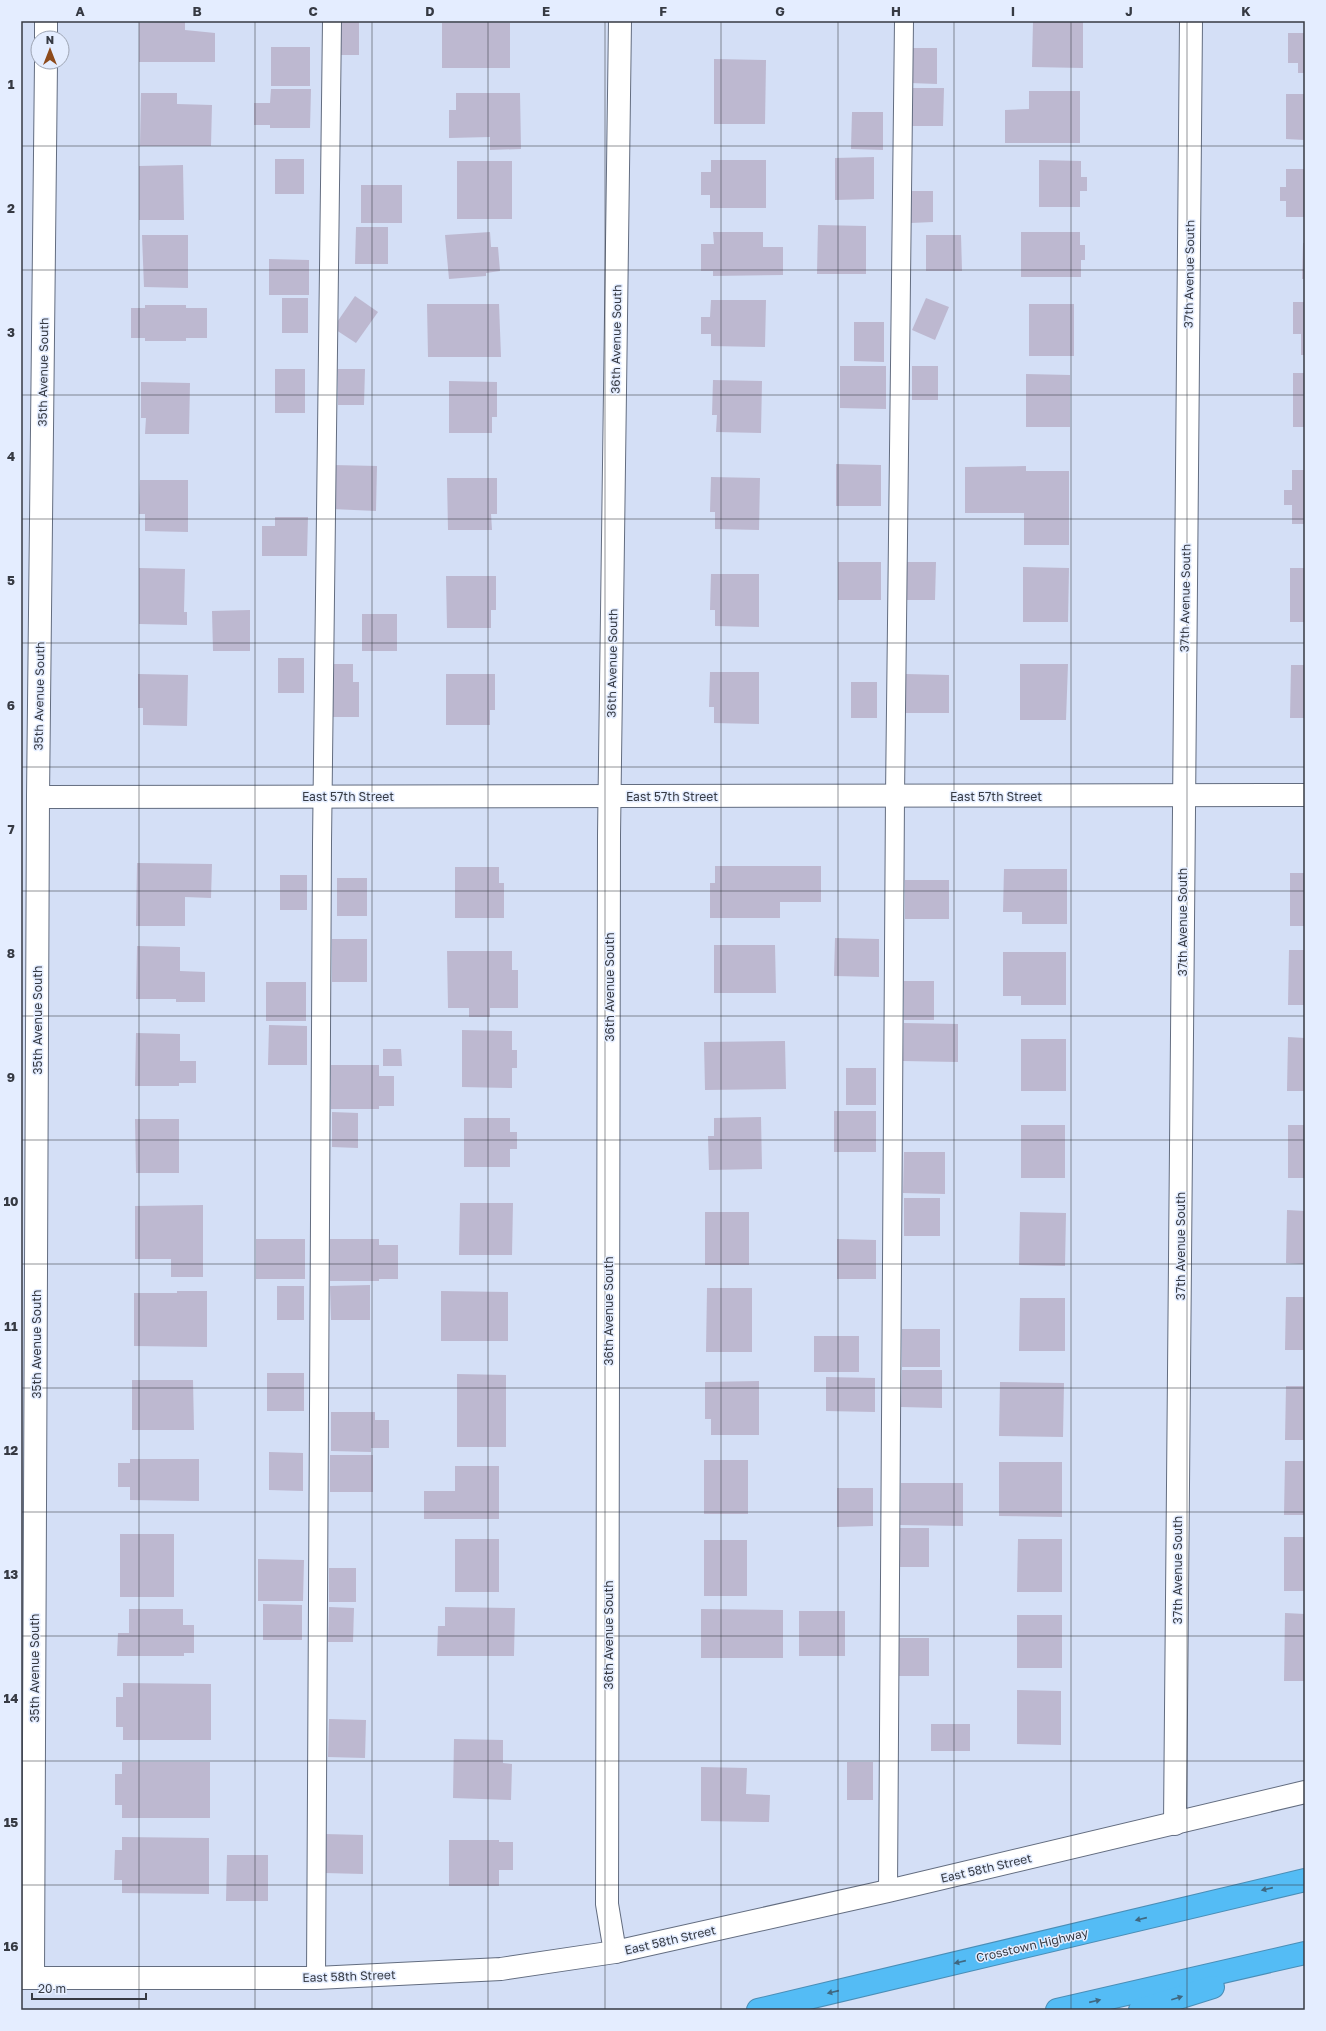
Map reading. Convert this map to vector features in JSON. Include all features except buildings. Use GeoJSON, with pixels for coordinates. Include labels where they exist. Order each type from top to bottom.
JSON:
{"type":"FeatureCollection","features":[{"type":"Feature","properties":{"kind":"highway","name":"Crosstown Highway"},"geometry":{"type":"LineString","coordinates":[[758,2010],[1305,1880]]}},
{"type":"Feature","properties":{"kind":"highway"},"geometry":{"type":"LineString","coordinates":[[1057,2010],[1305,1953]]}},
{"type":"Feature","properties":{"kind":"highway"},"geometry":{"type":"LineString","coordinates":[[1140,2010],[1305,1959]]}},
{"type":"Feature","properties":{"kind":"street","name":"36th Avenue South"},"geometry":{"type":"LineString","coordinates":[[615,1952],[607,1904],[610,797],[620,21]]}},
{"type":"Feature","properties":{"kind":"street","name":"37th Avenue South"},"geometry":{"type":"LineString","coordinates":[[1175,1824],[1191,21]]}},
{"type":"Feature","properties":{"kind":"street","name":"35th Avenue South"},"geometry":{"type":"LineString","coordinates":[[27,1978],[46,70]]}},
{"type":"Feature","properties":{"kind":"street","name":"East 57th Street"},"geometry":{"type":"LineString","coordinates":[[38,797],[1305,795]]}},
{"type":"Feature","properties":{"kind":"street","name":"East 58th Street"},"geometry":{"type":"LineString","coordinates":[[27,1978],[316,1978],[501,1969],[615,1952],[888,1891],[1305,1792]]}},
{"type":"Feature","properties":{"kind":"lane"},"geometry":{"type":"LineString","coordinates":[[316,1978],[322,796],[332,21]]}},
{"type":"Feature","properties":{"kind":"lane"},"geometry":{"type":"LineString","coordinates":[[888,1891],[895,796],[904,21]]}}]}
